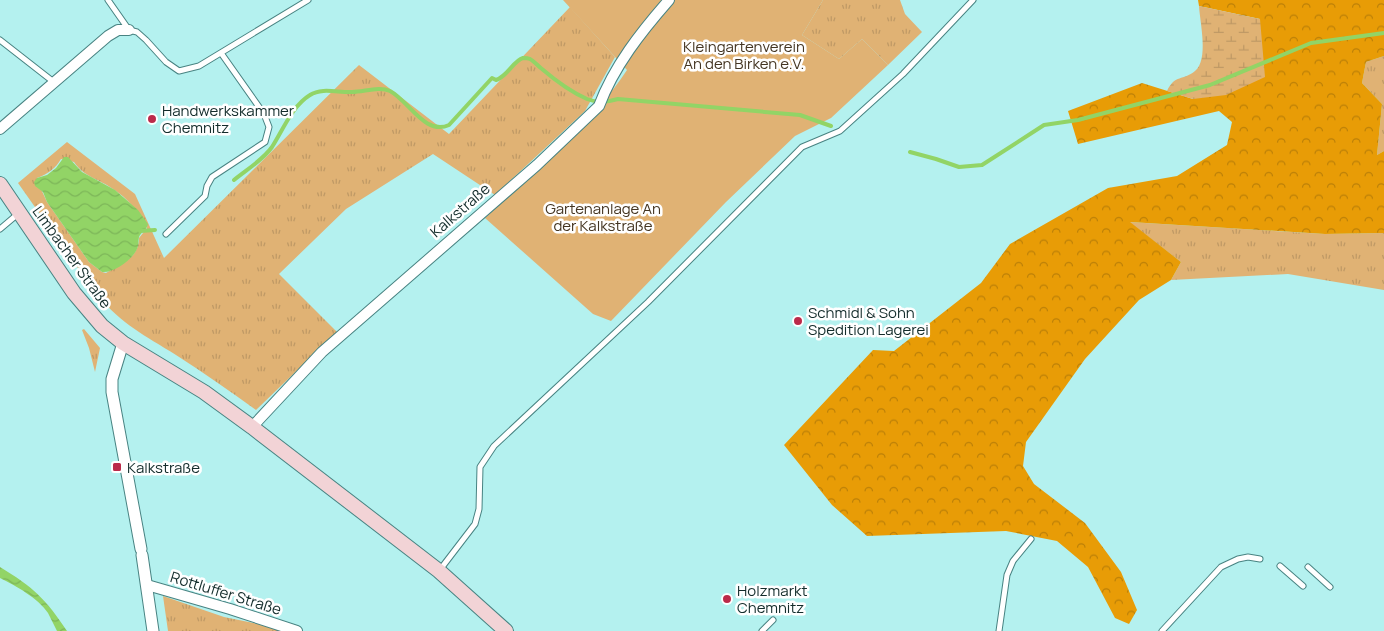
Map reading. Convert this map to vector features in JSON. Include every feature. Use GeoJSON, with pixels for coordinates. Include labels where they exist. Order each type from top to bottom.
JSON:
{"type":"FeatureCollection","features":[{"type":"Feature","properties":{"kind":"main road","name":"Limbacher Straße"},"geometry":{"type":"LineString","coordinates":[[0,184],[74,294],[102,326],[123,343]]}},
{"type":"Feature","properties":{"kind":"main road"},"geometry":{"type":"LineString","coordinates":[[123,343],[204,392],[252,427],[439,571],[506,631]]}},
{"type":"Feature","properties":{"kind":"street","name":"Kalkstraße"},"geometry":{"type":"LineString","coordinates":[[252,427],[322,352],[537,165],[599,106],[630,47],[669,0]]}},
{"type":"Feature","properties":{"kind":"street"},"geometry":{"type":"LineString","coordinates":[[0,129],[108,36],[118,30],[129,30]]}},
{"type":"Feature","properties":{"kind":"street"},"geometry":{"type":"LineString","coordinates":[[123,343],[112,379],[112,392],[142,552],[153,631]]}},
{"type":"Feature","properties":{"kind":"street","name":"Rottluffer Straße"},"geometry":{"type":"LineString","coordinates":[[147,584],[297,631]]}},
{"type":"Feature","properties":{"kind":"lane"},"geometry":{"type":"LineString","coordinates":[[108,0],[129,30],[141,36],[166,62],[179,71],[200,66],[308,0]]}},
{"type":"Feature","properties":{"kind":"lane"},"geometry":{"type":"LineString","coordinates":[[439,571],[475,524],[479,509],[480,466],[494,446],[648,302],[802,147],[840,131],[903,74],[974,0]]}},
{"type":"Feature","properties":{"kind":"lane"},"geometry":{"type":"LineString","coordinates":[[0,40],[54,82]]}},
{"type":"Feature","properties":{"kind":"lane"},"geometry":{"type":"LineString","coordinates":[[166,234],[206,196],[207,186],[212,177],[265,142],[268,127],[264,114],[221,53]]}},
{"type":"Feature","properties":{"kind":"lane"},"geometry":{"type":"LineString","coordinates":[[0,228],[20,212]]}},
{"type":"Feature","properties":{"kind":"lane"},"geometry":{"type":"LineString","coordinates":[[999,631],[1007,575],[1012,561],[1030,539]]}},
{"type":"Feature","properties":{"kind":"lane"},"geometry":{"type":"LineString","coordinates":[[1162,631],[1221,567],[1238,559],[1248,557],[1260,559]]}},
{"type":"Feature","properties":{"kind":"lane"},"geometry":{"type":"LineString","coordinates":[[1280,566],[1303,586]]}},
{"type":"Feature","properties":{"kind":"lane"},"geometry":{"type":"LineString","coordinates":[[1308,567],[1330,587]]}},
{"type":"Feature","properties":{"kind":"lane"},"geometry":{"type":"LineString","coordinates":[[762,631],[772,620]]}},
{"type":"Feature","properties":{"kind":"green space"},"geometry":{"type":"Polygon","coordinates":[[[563,0],[823,0],[802,35],[839,59],[862,39],[888,65],[831,118],[795,136],[726,202],[611,321],[593,314],[485,218],[579,129],[596,111],[627,70],[563,0]]]}},
{"type":"Feature","properties":{"kind":"green space"},"geometry":{"type":"Polygon","coordinates":[[[823,0],[900,0],[905,14],[922,32],[888,65],[862,39],[839,59],[802,35],[823,0]]]}},
{"type":"Feature","properties":{"kind":"green space"},"geometry":{"type":"Polygon","coordinates":[[[1198,0],[1384,0],[1384,56],[1366,62],[1362,83],[1382,104],[1377,155],[1384,151],[1384,233],[1325,234],[1130,222],[1181,262],[1171,280],[1139,300],[1085,359],[1026,442],[1023,466],[1034,484],[1085,523],[1121,572],[1137,610],[1129,624],[1115,618],[1088,567],[1057,541],[1006,531],[867,536],[832,505],[784,445],[873,350],[894,351],[981,283],[1010,244],[1108,188],[1177,176],[1227,145],[1232,122],[1219,111],[1078,144],[1068,111],[1142,83],[1193,99],[1260,19],[1199,6],[1198,0]]]}},
{"type":"Feature","properties":{"kind":"green space"},"geometry":{"type":"Polygon","coordinates":[[[1199,6],[1260,19],[1265,77],[1226,95],[1193,99],[1167,91],[1173,82],[1195,71],[1202,59],[1202,31],[1199,6]]]}},
{"type":"Feature","properties":{"kind":"green space"},"geometry":{"type":"Polygon","coordinates":[[[570,7],[615,57],[585,111],[495,195],[433,154],[346,209],[279,274],[337,332],[256,410],[197,369],[134,329],[116,314],[97,295],[18,183],[67,142],[135,194],[164,258],[359,65],[449,134],[570,7]],[[61,159],[51,171],[37,178],[47,202],[89,262],[106,273],[133,255],[139,238],[147,228],[137,211],[124,197],[82,171],[74,162],[61,159]]]}},
{"type":"Feature","properties":{"kind":"green space"},"geometry":{"type":"Polygon","coordinates":[[[1384,56],[1384,151],[1377,155],[1382,104],[1362,83],[1366,62],[1384,56]]]}},
{"type":"Feature","properties":{"kind":"green space"},"geometry":{"type":"Polygon","coordinates":[[[1129,222],[1325,234],[1384,233],[1384,290],[1288,274],[1171,280],[1181,262],[1129,222]]]}},
{"type":"Feature","properties":{"kind":"green space"},"geometry":{"type":"Polygon","coordinates":[[[84,329],[100,348],[95,372],[82,330],[84,329]]]}},
{"type":"Feature","properties":{"kind":"green space"},"geometry":{"type":"Polygon","coordinates":[[[163,596],[224,617],[264,625],[280,631],[168,631],[163,596]]]}},
{"type":"Feature","properties":{"kind":"water"},"geometry":{"type":"Polygon","coordinates":[[[64,157],[68,157],[82,172],[115,190],[138,210],[148,224],[139,237],[138,248],[135,253],[117,268],[102,272],[89,262],[47,202],[43,192],[35,186],[34,182],[37,178],[47,175],[56,168],[64,157]]]}},
{"type":"Feature","properties":{"kind":"water"},"geometry":{"type":"Polygon","coordinates":[[[0,567],[38,594],[67,631],[57,631],[48,613],[39,603],[19,588],[0,578],[0,567]]]}},
{"type":"Feature","properties":{"kind":"waterway"},"geometry":{"type":"LineString","coordinates":[[910,152],[959,167],[982,165],[1044,125],[1078,120],[1210,85],[1311,43],[1384,33]]}},
{"type":"Feature","properties":{"kind":"waterway"},"geometry":{"type":"LineString","coordinates":[[234,180],[268,152],[298,105],[310,95],[320,91],[386,90],[397,96],[425,122],[432,126],[440,127],[449,125],[492,78],[496,80],[500,78],[516,62],[523,58],[532,60],[564,86],[581,96],[595,101],[602,102],[618,99],[800,115],[831,126]]}},
{"type":"Feature","properties":{"kind":"waterway"},"geometry":{"type":"LineString","coordinates":[[140,231],[155,230]]}},
{"type":"Feature","properties":{"kind":"place","name":"Handwerkskammer Chemnitz"},"geometry":{"type":"Point","coordinates":[152,119]}},
{"type":"Feature","properties":{"kind":"place","name":"Schmidl & Sohn Spedition Lagerei"},"geometry":{"type":"Point","coordinates":[798,321]}},
{"type":"Feature","properties":{"kind":"place","name":"Kalkstraße"},"geometry":{"type":"Point","coordinates":[117,467]}},
{"type":"Feature","properties":{"kind":"place","name":"Holzmarkt Chemnitz"},"geometry":{"type":"Point","coordinates":[727,599]}},
{"type":"Feature","properties":{"kind":"park label","name":"Kleingartenverein An den Birken e.V."},"geometry":{"type":"Point","coordinates":[744,54]}},
{"type":"Feature","properties":{"kind":"park label","name":"Gartenanlage An der Kalkstraße"},"geometry":{"type":"Point","coordinates":[603,216]}}]}
